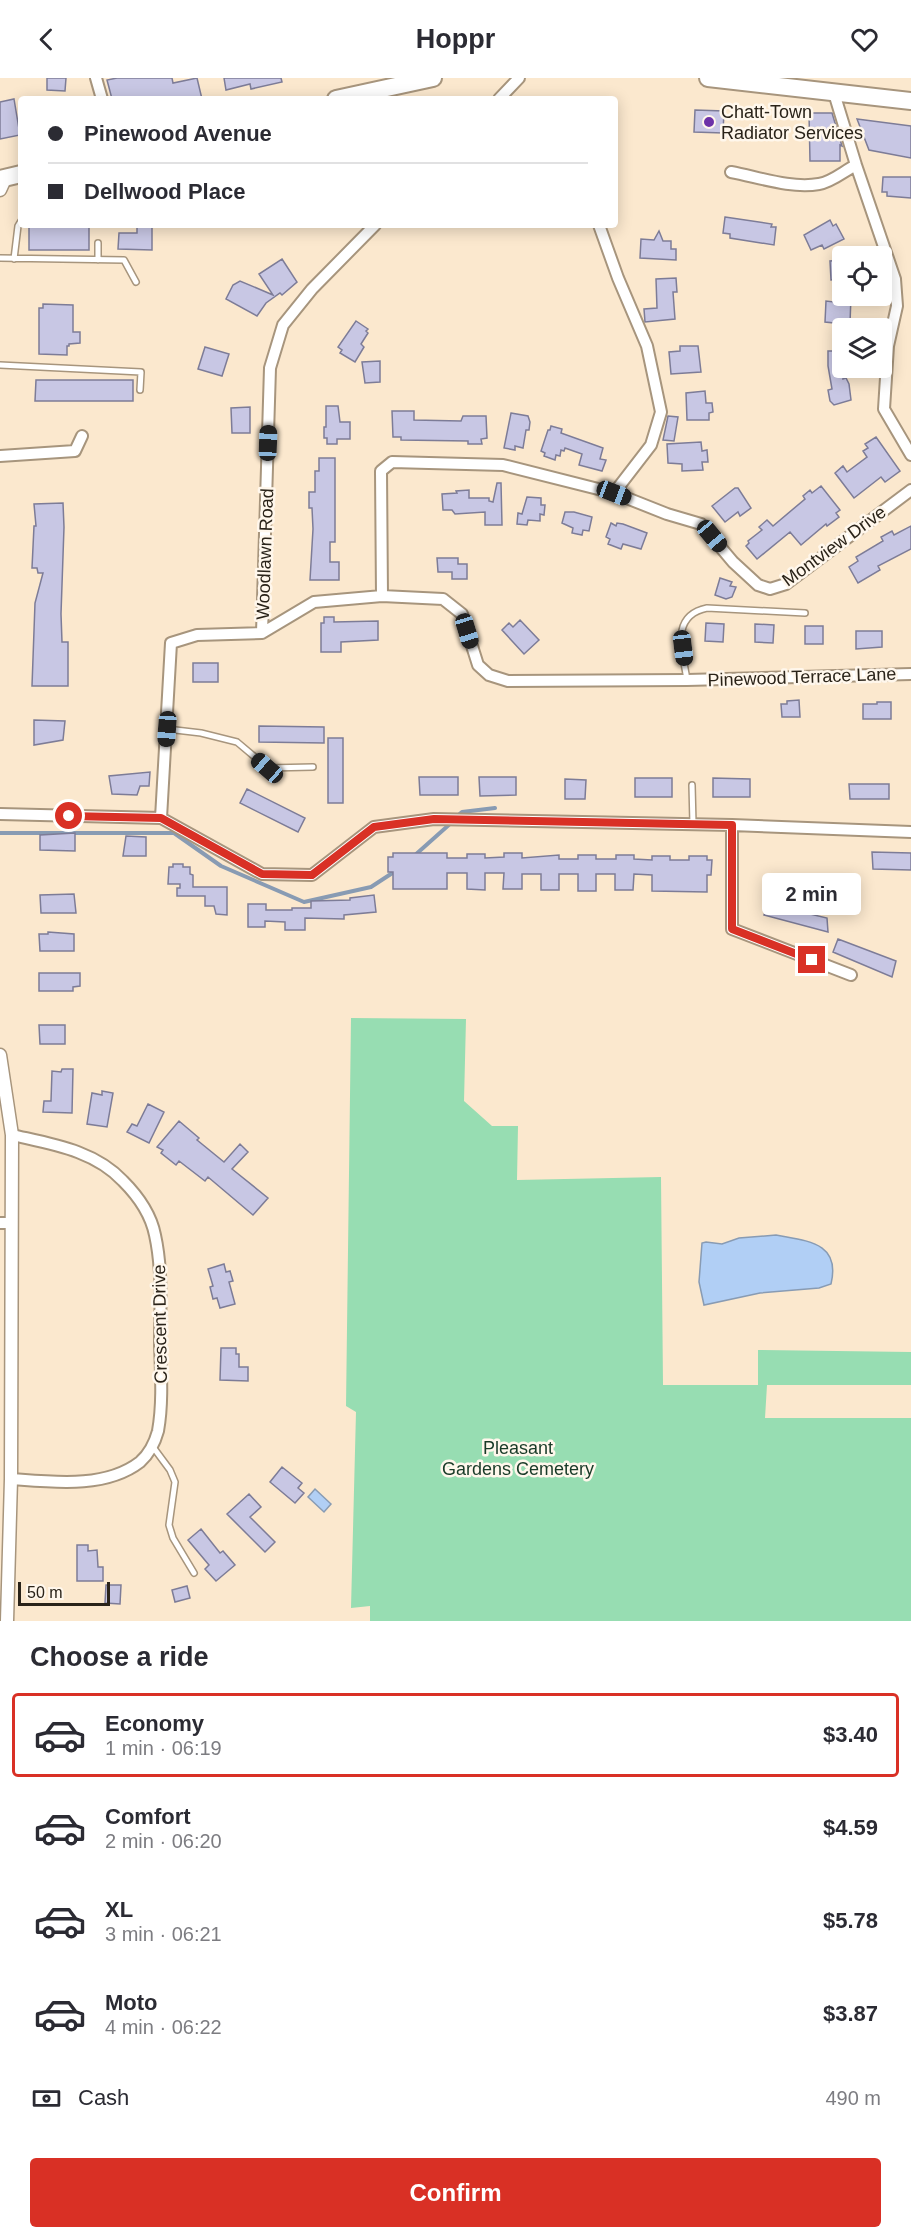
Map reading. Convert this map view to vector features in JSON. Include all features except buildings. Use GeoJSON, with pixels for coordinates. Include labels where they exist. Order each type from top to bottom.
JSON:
{"type":"FeatureCollection","features":[{"type":"Feature","properties":{"kind":"main road"},"geometry":{"type":"LineString","coordinates":[[348,96],[413,80],[433,78]]}},
{"type":"Feature","properties":{"kind":"main road"},"geometry":{"type":"LineString","coordinates":[[708,78],[760,81],[834,93],[911,100]]}},
{"type":"Feature","properties":{"kind":"street"},"geometry":{"type":"LineString","coordinates":[[96,78],[101,96]]}},
{"type":"Feature","properties":{"kind":"street"},"geometry":{"type":"LineString","coordinates":[[502,96],[519,78]]}},
{"type":"Feature","properties":{"kind":"street"},"geometry":{"type":"LineString","coordinates":[[834,93],[895,279],[897,306],[888,346],[884,409],[911,455]]}},
{"type":"Feature","properties":{"kind":"street"},"geometry":{"type":"LineString","coordinates":[[731,172],[795,184],[819,184],[834,179],[856,165]]}},
{"type":"Feature","properties":{"kind":"street","name":"Woodlawn Road"},"geometry":{"type":"LineString","coordinates":[[262,633],[270,368],[283,325],[312,289],[372,228]]}},
{"type":"Feature","properties":{"kind":"street"},"geometry":{"type":"LineString","coordinates":[[600,228],[618,278],[647,346],[661,412],[651,445],[614,493]]}},
{"type":"Feature","properties":{"kind":"street"},"geometry":{"type":"LineString","coordinates":[[0,456],[75,451],[82,436]]}},
{"type":"Feature","properties":{"kind":"street","name":"Montview Drive"},"geometry":{"type":"LineString","coordinates":[[382,596],[381,471],[392,462],[503,465],[614,493],[701,524],[741,570],[758,585],[770,589],[786,584],[911,490]]}},
{"type":"Feature","properties":{"kind":"street"},"geometry":{"type":"LineString","coordinates":[[161,818],[171,643],[197,635],[262,633],[314,602],[382,596]]}},
{"type":"Feature","properties":{"kind":"street","name":"Pinewood Terrace Lane"},"geometry":{"type":"LineString","coordinates":[[382,596],[443,599],[462,614],[478,665],[489,675],[508,681],[687,680],[911,674]]}},
{"type":"Feature","properties":{"kind":"street"},"geometry":{"type":"LineString","coordinates":[[0,814],[161,818],[262,874],[312,875],[374,827],[434,819],[732,825],[911,832]]}},
{"type":"Feature","properties":{"kind":"street"},"geometry":{"type":"LineString","coordinates":[[732,825],[732,929],[851,975]]}},
{"type":"Feature","properties":{"kind":"street"},"geometry":{"type":"LineString","coordinates":[[0,1055],[12,1135],[5,1223],[11,1479],[7,1621]]}},
{"type":"Feature","properties":{"kind":"street","name":"Crescent Drive"},"geometry":{"type":"LineString","coordinates":[[12,1135],[77,1151],[109,1168],[133,1192],[149,1218],[155,1233],[160,1276],[161,1411],[157,1434],[152,1446]]}},
{"type":"Feature","properties":{"kind":"street"},"geometry":{"type":"LineString","coordinates":[[11,1479],[52,1482],[95,1480],[111,1476],[138,1463],[148,1454],[152,1446]]}},
{"type":"Feature","properties":{"kind":"lane"},"geometry":{"type":"LineString","coordinates":[[14,259],[18,226]]}},
{"type":"Feature","properties":{"kind":"lane"},"geometry":{"type":"LineString","coordinates":[[98,243],[98,260]]}},
{"type":"Feature","properties":{"kind":"lane"},"geometry":{"type":"LineString","coordinates":[[0,258],[124,260],[136,282]]}},
{"type":"Feature","properties":{"kind":"lane"},"geometry":{"type":"LineString","coordinates":[[0,365],[141,372],[140,390]]}},
{"type":"Feature","properties":{"kind":"lane"},"geometry":{"type":"LineString","coordinates":[[687,680],[681,632],[687,616],[697,610],[805,613]]}},
{"type":"Feature","properties":{"kind":"lane"},"geometry":{"type":"LineString","coordinates":[[167,729],[201,733],[237,742],[267,768],[313,767]]}},
{"type":"Feature","properties":{"kind":"lane"},"geometry":{"type":"LineString","coordinates":[[692,784],[693,824]]}},
{"type":"Feature","properties":{"kind":"lane"},"geometry":{"type":"LineString","coordinates":[[152,1446],[170,1470],[175,1482],[169,1525],[173,1538],[194,1573]]}},
{"type":"Feature","properties":{"kind":"green space","name":"Pleasant Gardens Cemetery"},"geometry":{"type":"Polygon","coordinates":[[[351,1018],[466,1019],[464,1101],[492,1126],[518,1126],[517,1180],[661,1177],[663,1385],[758,1385],[758,1350],[911,1352],[911,1385],[767,1385],[765,1418],[911,1418],[911,1621],[370,1621],[370,1606],[351,1608],[356,1412],[346,1406],[351,1018]]]}},
{"type":"Feature","properties":{"kind":"water"},"geometry":{"type":"Polygon","coordinates":[[[776,1235],[810,1242],[826,1252],[831,1259],[833,1270],[831,1284],[819,1288],[760,1293],[704,1305],[699,1282],[702,1243],[722,1244],[739,1238],[776,1235]]]}},
{"type":"Feature","properties":{"kind":"water"},"geometry":{"type":"Polygon","coordinates":[[[315,1489],[331,1504],[324,1512],[308,1497],[315,1489]]]}},
{"type":"Feature","properties":{"kind":"waterway"},"geometry":{"type":"LineString","coordinates":[[456,817],[462,812],[495,808]]}},
{"type":"Feature","properties":{"kind":"waterway"},"geometry":{"type":"LineString","coordinates":[[414,856],[451,823]]}},
{"type":"Feature","properties":{"kind":"waterway"},"geometry":{"type":"LineString","coordinates":[[0,833],[174,833],[221,866],[304,902],[371,887],[397,870]]}},
{"type":"Feature","properties":{"kind":"place","name":"Chatt-Town Radiator Services"},"geometry":{"type":"Point","coordinates":[709,122]}},
{"type":"Feature","properties":{"kind":"route"},"geometry":{"type":"LineString","coordinates":[[69,816],[161,818],[262,874],[312,875],[374,827],[434,819],[732,825],[732,929],[812,960]]}}]}
